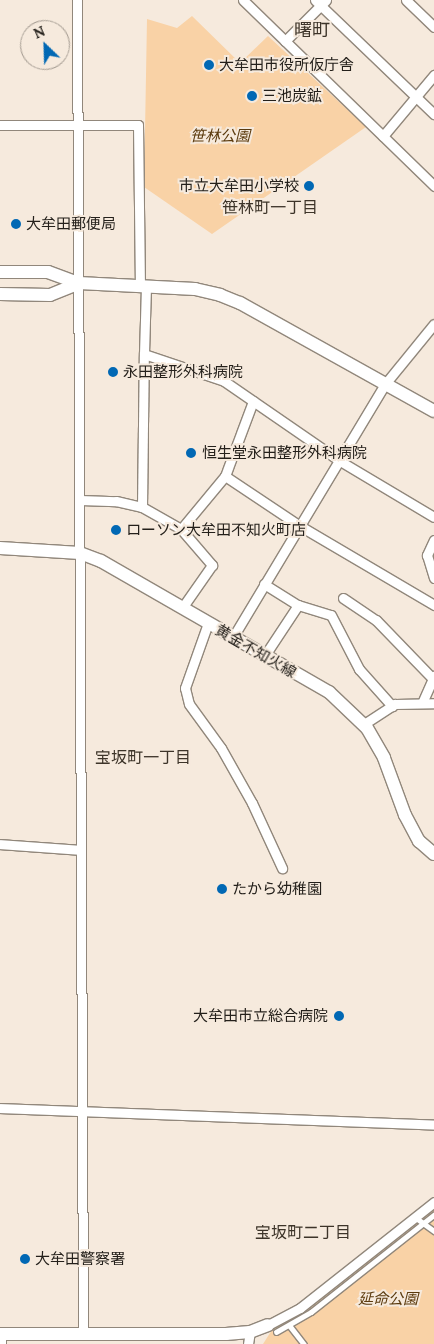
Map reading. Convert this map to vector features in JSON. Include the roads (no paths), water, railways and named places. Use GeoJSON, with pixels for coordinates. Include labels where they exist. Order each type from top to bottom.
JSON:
{"type":"FeatureCollection","features":[{"type":"Feature","properties":{"kind":"street"},"geometry":{"type":"LineString","coordinates":[[77,0],[83,1335]]}},
{"type":"Feature","properties":{"kind":"street"},"geometry":{"type":"LineString","coordinates":[[243,0],[434,186]]}},
{"type":"Feature","properties":{"kind":"street"},"geometry":{"type":"LineString","coordinates":[[406,0],[434,27]]}},
{"type":"Feature","properties":{"kind":"street"},"geometry":{"type":"LineString","coordinates":[[285,41],[321,2],[434,114]]}},
{"type":"Feature","properties":{"kind":"street"},"geometry":{"type":"LineString","coordinates":[[383,136],[434,75]]}},
{"type":"Feature","properties":{"kind":"street"},"geometry":{"type":"LineString","coordinates":[[0,125],[78,127],[138,125],[144,354],[142,507]]}},
{"type":"Feature","properties":{"kind":"street"},"geometry":{"type":"LineString","coordinates":[[0,272],[48,272],[79,282],[195,289],[240,303],[433,410]]}},
{"type":"Feature","properties":{"kind":"street"},"geometry":{"type":"LineString","coordinates":[[0,294],[50,294],[79,282]]}},
{"type":"Feature","properties":{"kind":"street"},"geometry":{"type":"LineString","coordinates":[[233,637],[385,384],[434,324]]}},
{"type":"Feature","properties":{"kind":"street"},"geometry":{"type":"LineString","coordinates":[[144,354],[224,381],[340,461],[434,517]]}},
{"type":"Feature","properties":{"kind":"street"},"geometry":{"type":"LineString","coordinates":[[181,529],[224,476],[253,401]]}},
{"type":"Feature","properties":{"kind":"street"},"geometry":{"type":"LineString","coordinates":[[224,476],[300,526],[434,605]]}},
{"type":"Feature","properties":{"kind":"street"},"geometry":{"type":"LineString","coordinates":[[80,500],[116,501],[142,507],[181,529],[212,566],[182,608]]}},
{"type":"Feature","properties":{"kind":"street"},"geometry":{"type":"LineString","coordinates":[[434,540],[427,555],[434,578]]}},
{"type":"Feature","properties":{"kind":"street","name":"黄金不知火線"},"geometry":{"type":"LineString","coordinates":[[0,548],[80,553],[101,561],[330,692],[364,724],[384,758],[405,815],[418,841],[434,854]]}},
{"type":"Feature","properties":{"kind":"street"},"geometry":{"type":"LineString","coordinates":[[264,584],[298,604],[332,615],[359,669],[392,706]]}},
{"type":"Feature","properties":{"kind":"street"},"geometry":{"type":"LineString","coordinates":[[343,598],[376,620],[433,677],[422,703]]}},
{"type":"Feature","properties":{"kind":"street"},"geometry":{"type":"LineString","coordinates":[[265,655],[298,604]]}},
{"type":"Feature","properties":{"kind":"street"},"geometry":{"type":"LineString","coordinates":[[208,623],[185,688],[189,704],[221,748],[252,803],[282,868]]}},
{"type":"Feature","properties":{"kind":"street"},"geometry":{"type":"LineString","coordinates":[[364,724],[392,706],[434,703]]}},
{"type":"Feature","properties":{"kind":"street"},"geometry":{"type":"LineString","coordinates":[[0,844],[81,850]]}},
{"type":"Feature","properties":{"kind":"street"},"geometry":{"type":"LineString","coordinates":[[0,1108],[83,1113],[434,1125]]}},
{"type":"Feature","properties":{"kind":"street"},"geometry":{"type":"LineString","coordinates":[[1,1337],[83,1335],[249,1338],[272,1329],[434,1202]]}},
{"type":"Feature","properties":{"kind":"lane"},"geometry":{"type":"LineString","coordinates":[[272,1329],[290,1326],[434,1215]]}},
{"type":"Feature","properties":{"kind":"lane"},"geometry":{"type":"LineString","coordinates":[[415,1217],[434,1231]]}},
{"type":"Feature","properties":{"kind":"lane"},"geometry":{"type":"LineString","coordinates":[[290,1326],[304,1344]]}},
{"type":"Feature","properties":{"kind":"place","name":"大牟田市役所仮庁舎"},"geometry":{"type":"Point","coordinates":[209,65]}},
{"type":"Feature","properties":{"kind":"place","name":"三池炭鉱"},"geometry":{"type":"Point","coordinates":[252,96]}},
{"type":"Feature","properties":{"kind":"place","name":"市立大牟田小学校"},"geometry":{"type":"Point","coordinates":[309,186]}},
{"type":"Feature","properties":{"kind":"place","name":"大牟田郵便局"},"geometry":{"type":"Point","coordinates":[16,224]}},
{"type":"Feature","properties":{"kind":"place","name":"永田整形外科病院"},"geometry":{"type":"Point","coordinates":[113,372]}},
{"type":"Feature","properties":{"kind":"place","name":"恒生堂永田整形外科病院"},"geometry":{"type":"Point","coordinates":[191,453]}},
{"type":"Feature","properties":{"kind":"place","name":"ローソン大牟田不知火町店"},"geometry":{"type":"Point","coordinates":[116,530]}},
{"type":"Feature","properties":{"kind":"place","name":"たから幼稚園"},"geometry":{"type":"Point","coordinates":[222,889]}},
{"type":"Feature","properties":{"kind":"place","name":"大牟田市立総合病院"},"geometry":{"type":"Point","coordinates":[339,1016]}},
{"type":"Feature","properties":{"kind":"place","name":"大牟田警察署"},"geometry":{"type":"Point","coordinates":[25,1259]}},
{"type":"Feature","properties":{"kind":"district","name":"曙町"},"geometry":{"type":"Point","coordinates":[312,30]}},
{"type":"Feature","properties":{"kind":"district","name":"笹林町一丁目"},"geometry":{"type":"Point","coordinates":[270,207]}},
{"type":"Feature","properties":{"kind":"district","name":"宝坂町一丁目"},"geometry":{"type":"Point","coordinates":[143,757]}},
{"type":"Feature","properties":{"kind":"district","name":"宝坂町二丁目"},"geometry":{"type":"Point","coordinates":[303,1232]}},
{"type":"Feature","properties":{"kind":"park label","name":"笹林公園"},"geometry":{"type":"Point","coordinates":[220,136]}},
{"type":"Feature","properties":{"kind":"park label","name":"延命公園"},"geometry":{"type":"Point","coordinates":[388,1299]}}]}
